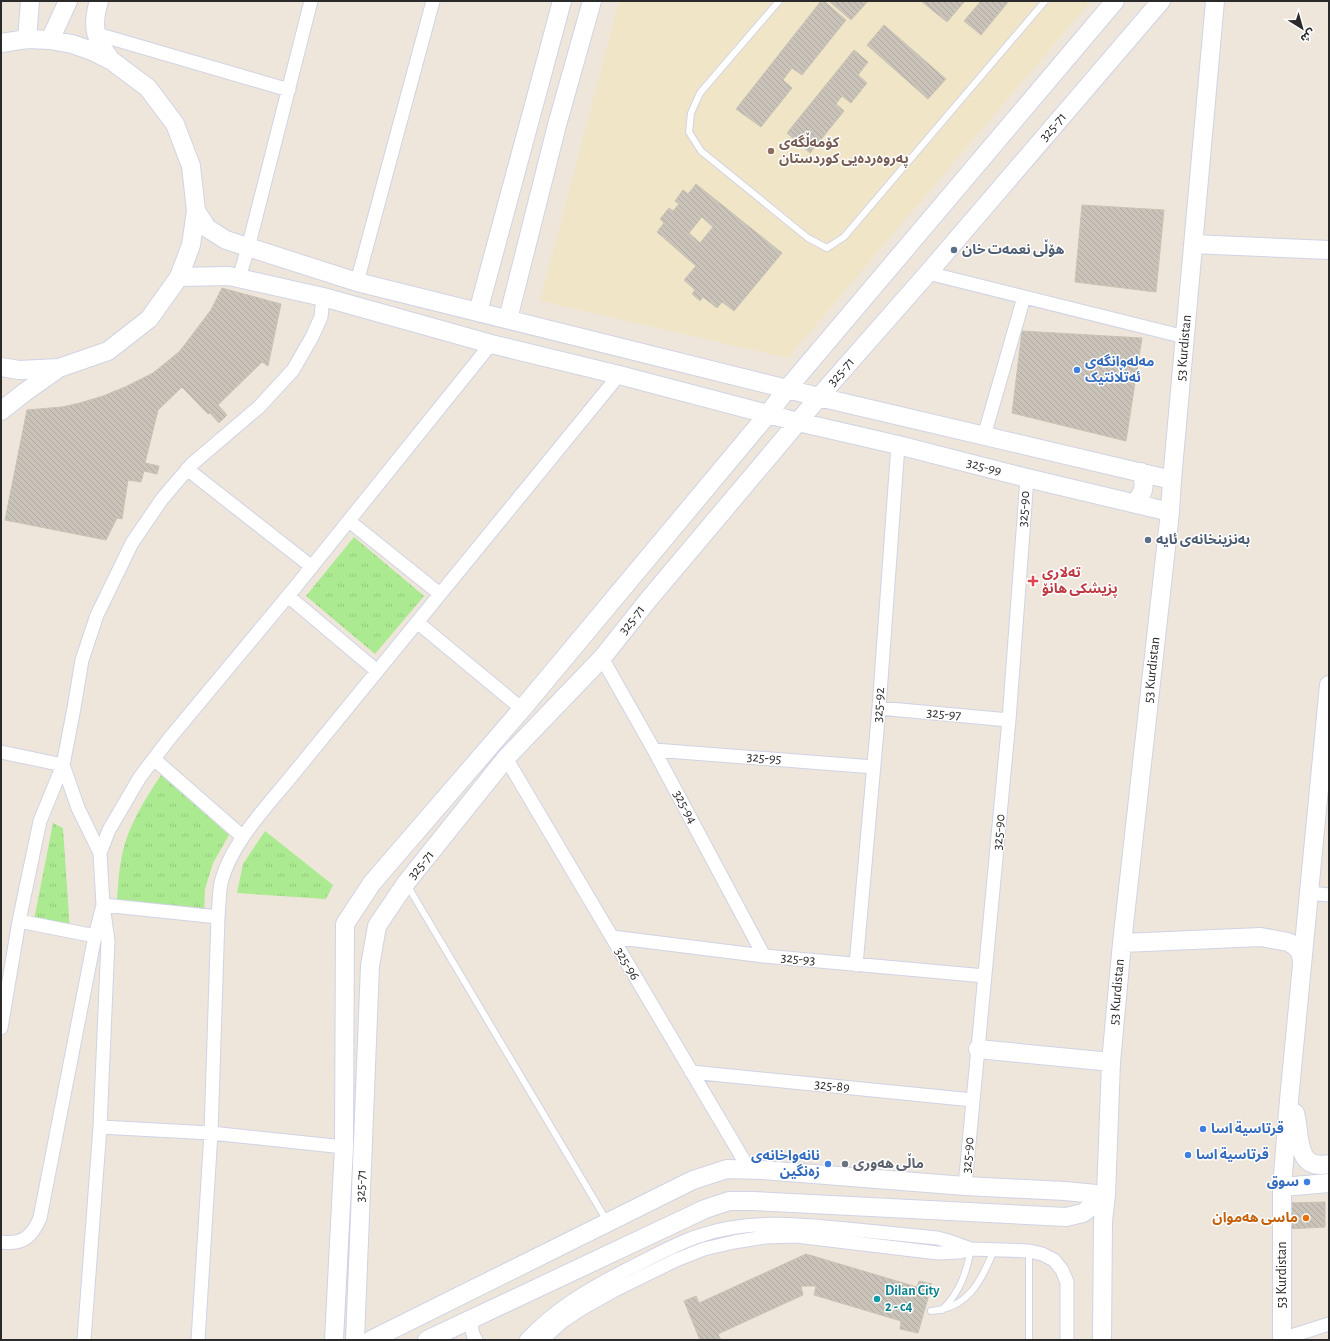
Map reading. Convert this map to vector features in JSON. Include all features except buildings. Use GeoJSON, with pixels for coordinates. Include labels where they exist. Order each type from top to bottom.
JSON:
{"type":"FeatureCollection","features":[{"type":"Feature","properties":{"kind":"street"},"geometry":{"type":"LineString","coordinates":[[27,39],[30,1]]}},
{"type":"Feature","properties":{"kind":"street"},"geometry":{"type":"LineString","coordinates":[[50,40],[54,1]]}},
{"type":"Feature","properties":{"kind":"street"},"geometry":{"type":"LineString","coordinates":[[50,40],[68,1]]}},
{"type":"Feature","properties":{"kind":"street"},"geometry":{"type":"LineString","coordinates":[[99,1],[96,13],[95,31],[101,47],[112,61]]}},
{"type":"Feature","properties":{"kind":"street"},"geometry":{"type":"LineString","coordinates":[[239,278],[312,1]]}},
{"type":"Feature","properties":{"kind":"street"},"geometry":{"type":"LineString","coordinates":[[357,282],[432,1]]}},
{"type":"Feature","properties":{"kind":"street"},"geometry":{"type":"LineString","coordinates":[[478,312],[562,1]]}},
{"type":"Feature","properties":{"kind":"street"},"geometry":{"type":"LineString","coordinates":[[508,319],[557,125],[592,1]]}},
{"type":"Feature","properties":{"kind":"street","name":"325-71"},"geometry":{"type":"LineString","coordinates":[[334,1340],[344,1147],[345,924],[372,883],[522,709],[768,414],[787,389],[1115,1]]}},
{"type":"Feature","properties":{"kind":"street","name":"325-71"},"geometry":{"type":"LineString","coordinates":[[354,1340],[370,966],[377,926],[406,883],[506,758],[602,658],[654,593],[819,397],[928,273],[1161,1]]}},
{"type":"Feature","properties":{"kind":"street","name":"53 Kurdistan"},"geometry":{"type":"LineString","coordinates":[[1102,1340],[1103,1221],[1106,1195],[1111,1062],[1122,944],[1170,512],[1215,1]]}},
{"type":"Feature","properties":{"kind":"street"},"geometry":{"type":"LineString","coordinates":[[96,34],[289,90]]}},
{"type":"Feature","properties":{"kind":"street"},"geometry":{"type":"LineString","coordinates":[[1,43],[27,39],[50,40],[72,44],[92,51],[112,61],[148,88],[175,124],[191,166],[196,211],[191,245],[179,277],[149,320],[108,351],[59,368],[19,396],[1,411]]}},
{"type":"Feature","properties":{"kind":"street"},"geometry":{"type":"LineString","coordinates":[[196,211],[207,228],[226,240],[357,282],[819,397],[1172,480]]}},
{"type":"Feature","properties":{"kind":"street"},"geometry":{"type":"LineString","coordinates":[[1193,244],[1329,250]]}},
{"type":"Feature","properties":{"kind":"street"},"geometry":{"type":"LineString","coordinates":[[928,273],[1185,337]]}},
{"type":"Feature","properties":{"kind":"street","name":"325-99"},"geometry":{"type":"LineString","coordinates":[[179,277],[229,276],[323,297],[492,344],[619,375],[798,422],[1170,512]]}},
{"type":"Feature","properties":{"kind":"street"},"geometry":{"type":"LineString","coordinates":[[1,1028],[7,959],[19,921],[40,821],[63,765],[82,660],[97,615],[132,543],[162,500],[192,464],[259,407],[293,370],[312,337],[321,317],[323,297]]}},
{"type":"Feature","properties":{"kind":"street"},"geometry":{"type":"LineString","coordinates":[[984,436],[1024,297]]}},
{"type":"Feature","properties":{"kind":"street"},"geometry":{"type":"LineString","coordinates":[[100,853],[109,830],[140,777],[492,344]]}},
{"type":"Feature","properties":{"kind":"street"},"geometry":{"type":"LineString","coordinates":[[1,367],[19,370],[59,368]]}},
{"type":"Feature","properties":{"kind":"street"},"geometry":{"type":"LineString","coordinates":[[198,1340],[211,1133],[218,917],[221,883],[228,862],[243,837],[619,375]]}},
{"type":"Feature","properties":{"kind":"street","name":"325-92"},"geometry":{"type":"LineString","coordinates":[[856,965],[879,708],[898,445]]}},
{"type":"Feature","properties":{"kind":"street"},"geometry":{"type":"LineString","coordinates":[[188,469],[312,567]]}},
{"type":"Feature","properties":{"kind":"street"},"geometry":{"type":"LineString","coordinates":[[1133,503],[1141,495],[1144,489],[1141,472]]}},
{"type":"Feature","properties":{"kind":"street","name":"325-90"},"geometry":{"type":"LineString","coordinates":[[965,1186],[1009,720],[1027,478]]}},
{"type":"Feature","properties":{"kind":"street"},"geometry":{"type":"LineString","coordinates":[[349,521],[440,594]]}},
{"type":"Feature","properties":{"kind":"street"},"geometry":{"type":"LineString","coordinates":[[288,596],[377,671]]}},
{"type":"Feature","properties":{"kind":"street"},"geometry":{"type":"LineString","coordinates":[[417,622],[522,709]]}},
{"type":"Feature","properties":{"kind":"street","name":"325-94"},"geometry":{"type":"LineString","coordinates":[[602,658],[654,750],[764,956]]}},
{"type":"Feature","properties":{"kind":"street","name":"53 Kurdistan"},"geometry":{"type":"LineString","coordinates":[[1282,1340],[1282,1187],[1302,960],[1309,893],[1325,774],[1329,685]]}},
{"type":"Feature","properties":{"kind":"street","name":"325-97"},"geometry":{"type":"LineString","coordinates":[[879,708],[1009,720]]}},
{"type":"Feature","properties":{"kind":"street","name":"325-95"},"geometry":{"type":"LineString","coordinates":[[654,750],[874,767]]}},
{"type":"Feature","properties":{"kind":"street"},"geometry":{"type":"LineString","coordinates":[[1,752],[63,765]]}},
{"type":"Feature","properties":{"kind":"street","name":"325-96"},"geometry":{"type":"LineString","coordinates":[[506,758],[749,1169]]}},
{"type":"Feature","properties":{"kind":"street"},"geometry":{"type":"LineString","coordinates":[[154,759],[243,837]]}},
{"type":"Feature","properties":{"kind":"street"},"geometry":{"type":"LineString","coordinates":[[63,765],[78,808],[100,853],[108,940],[100,1127],[84,1340]]}},
{"type":"Feature","properties":{"kind":"street"},"geometry":{"type":"LineString","coordinates":[[1309,893],[1329,895]]}},
{"type":"Feature","properties":{"kind":"street"},"geometry":{"type":"LineString","coordinates":[[104,905],[218,917]]}},
{"type":"Feature","properties":{"kind":"street"},"geometry":{"type":"LineString","coordinates":[[1,1242],[9,1243],[22,1241],[30,1236],[36,1229],[40,1218],[95,936],[104,905]]}},
{"type":"Feature","properties":{"kind":"street"},"geometry":{"type":"LineString","coordinates":[[19,921],[95,936]]}},
{"type":"Feature","properties":{"kind":"street","name":"325-93"},"geometry":{"type":"LineString","coordinates":[[612,937],[764,956],[985,976]]}},
{"type":"Feature","properties":{"kind":"street"},"geometry":{"type":"LineString","coordinates":[[1122,944],[1261,938],[1288,942],[1295,946],[1300,952],[1302,960]]}},
{"type":"Feature","properties":{"kind":"street"},"geometry":{"type":"LineString","coordinates":[[978,1049],[1111,1062]]}},
{"type":"Feature","properties":{"kind":"street","name":"325-89"},"geometry":{"type":"LineString","coordinates":[[692,1072],[973,1100]]}},
{"type":"Feature","properties":{"kind":"street"},"geometry":{"type":"LineString","coordinates":[[1289,1100],[1296,1117],[1300,1146],[1304,1156],[1312,1163],[1317,1165],[1329,1164]]}},
{"type":"Feature","properties":{"kind":"street"},"geometry":{"type":"LineString","coordinates":[[100,1127],[211,1133],[344,1147]]}},
{"type":"Feature","properties":{"kind":"street"},"geometry":{"type":"LineString","coordinates":[[371,1340],[693,1180],[727,1169],[749,1169],[965,1186],[1065,1191],[1106,1195]]}},
{"type":"Feature","properties":{"kind":"street"},"geometry":{"type":"LineString","coordinates":[[1282,1187],[1329,1183]]}},
{"type":"Feature","properties":{"kind":"street"},"geometry":{"type":"LineString","coordinates":[[427,1340],[705,1209],[729,1200],[1066,1217],[1083,1213],[1106,1195]]}},
{"type":"Feature","properties":{"kind":"street"},"geometry":{"type":"LineString","coordinates":[[526,1340],[555,1312],[613,1291],[676,1260],[704,1249],[765,1237],[796,1236],[938,1253],[954,1253],[971,1249],[1029,1251],[1042,1254],[1054,1260],[1062,1270],[1067,1282],[1067,1340]]}},
{"type":"Feature","properties":{"kind":"street"},"geometry":{"type":"LineString","coordinates":[[542,1340],[563,1321],[578,1304]]}},
{"type":"Feature","properties":{"kind":"street"},"geometry":{"type":"LineString","coordinates":[[472,1318],[471,1327],[476,1340]]}},
{"type":"Feature","properties":{"kind":"street"},"geometry":{"type":"LineString","coordinates":[[1282,1340],[1329,1324]]}},
{"type":"Feature","properties":{"kind":"lane"},"geometry":{"type":"LineString","coordinates":[[780,1],[700,94],[691,113],[689,132],[701,151],[808,238],[827,248],[844,237],[1045,1]]}},
{"type":"Feature","properties":{"kind":"lane"},"geometry":{"type":"LineString","coordinates":[[406,883],[608,1222]]}},
{"type":"Feature","properties":{"kind":"lane"},"geometry":{"type":"LineString","coordinates":[[942,1310],[949,1303],[961,1285],[967,1269],[971,1249]]}},
{"type":"Feature","properties":{"kind":"lane"},"geometry":{"type":"LineString","coordinates":[[931,1311],[951,1308],[962,1301],[984,1274],[994,1250]]}},
{"type":"Feature","properties":{"kind":"lane"},"geometry":{"type":"LineString","coordinates":[[1029,1251],[1029,1340]]}},
{"type":"Feature","properties":{"kind":"shaded area","name":"كۆمەڵگەی پەروەردەیی كوردستان"},"geometry":{"type":"Polygon","coordinates":[[[619,1],[1091,1],[788,358],[540,301],[619,1]]]}},
{"type":"Feature","properties":{"kind":"green space"},"geometry":{"type":"Polygon","coordinates":[[[354,537],[424,596],[375,654],[306,596],[354,537]]]}},
{"type":"Feature","properties":{"kind":"green space"},"geometry":{"type":"Polygon","coordinates":[[[161,775],[229,835],[213,863],[205,889],[204,914],[116,908],[123,849],[136,816],[161,775]]]}},
{"type":"Feature","properties":{"kind":"green space"},"geometry":{"type":"Polygon","coordinates":[[[53,823],[63,828],[70,931],[33,925],[53,823]]]}},
{"type":"Feature","properties":{"kind":"green space"},"geometry":{"type":"Polygon","coordinates":[[[265,831],[333,885],[326,899],[237,893],[243,864],[265,831]]]}},
{"type":"Feature","properties":{"kind":"place","name":"كۆمەڵگەی پەروەردەیی كوردستان"},"geometry":{"type":"Point","coordinates":[771,151]}},
{"type":"Feature","properties":{"kind":"place","name":"هۆڵی نعمەت خان"},"geometry":{"type":"Point","coordinates":[954,250]}},
{"type":"Feature","properties":{"kind":"place","name":"مەلەوانگەی ئەتڵانتیک"},"geometry":{"type":"Point","coordinates":[1077,370]}},
{"type":"Feature","properties":{"kind":"place","name":"بەنزینخانەی ئایە"},"geometry":{"type":"Point","coordinates":[1148,540]}},
{"type":"Feature","properties":{"kind":"place","name":"تەلاری پزیشکی هانۆ"},"geometry":{"type":"Point","coordinates":[1033,581]}},
{"type":"Feature","properties":{"kind":"place","name":"قرتاسية اسا"},"geometry":{"type":"Point","coordinates":[1203,1129]}},
{"type":"Feature","properties":{"kind":"place","name":"قرتاسیة اسا"},"geometry":{"type":"Point","coordinates":[1188,1155]}},
{"type":"Feature","properties":{"kind":"place","name":"نانەواخانەی زەنگین"},"geometry":{"type":"Point","coordinates":[828,1164]}},
{"type":"Feature","properties":{"kind":"place","name":"ماڵی هەوری"},"geometry":{"type":"Point","coordinates":[845,1164]}},
{"type":"Feature","properties":{"kind":"place","name":"سوق"},"geometry":{"type":"Point","coordinates":[1307,1182]}},
{"type":"Feature","properties":{"kind":"place","name":"ماسی هەموان"},"geometry":{"type":"Point","coordinates":[1306,1218]}},
{"type":"Feature","properties":{"kind":"place","name":"Dilan City 2 - c4"},"geometry":{"type":"Point","coordinates":[877,1299]}}]}
